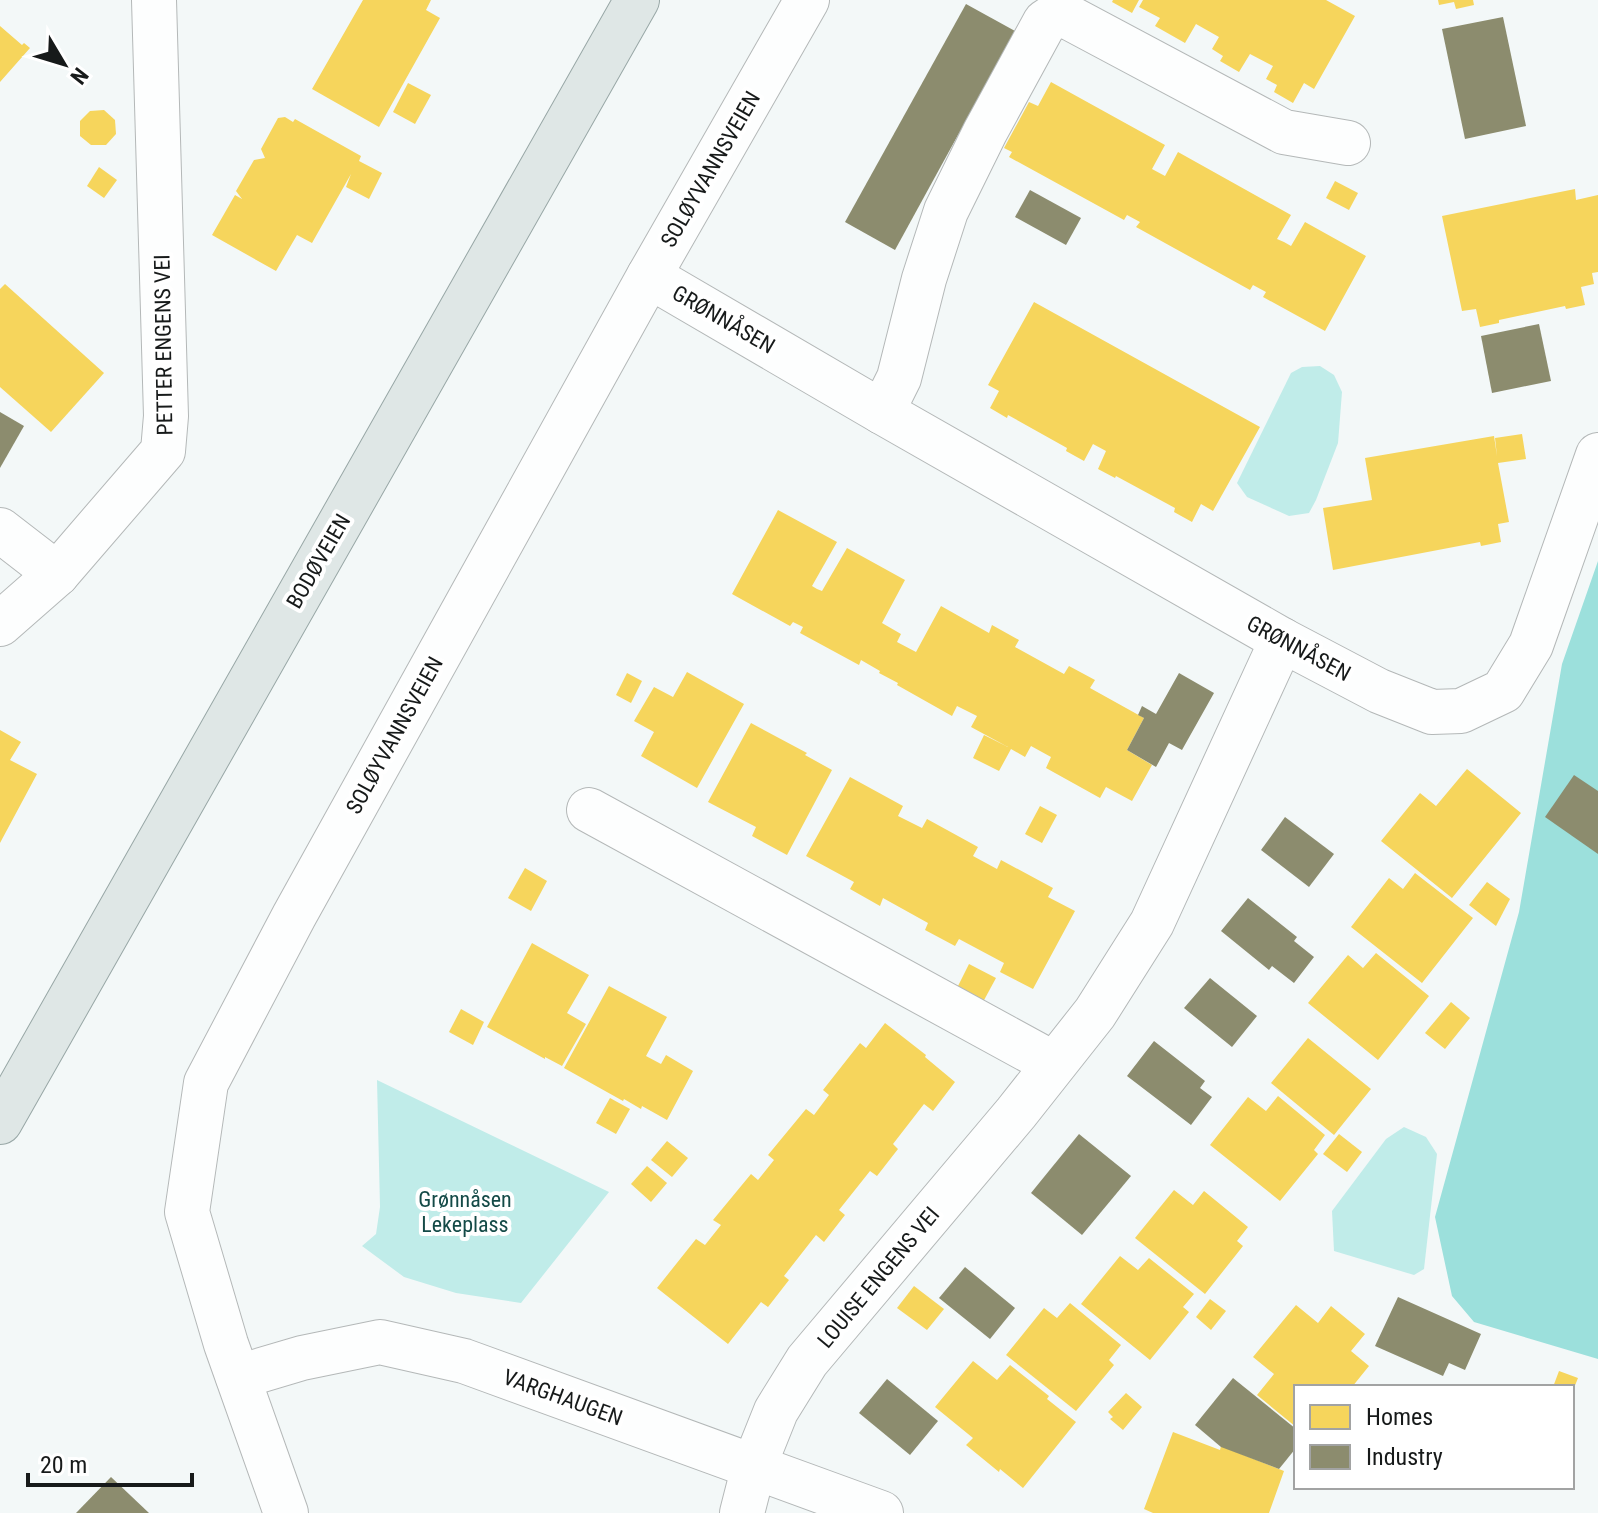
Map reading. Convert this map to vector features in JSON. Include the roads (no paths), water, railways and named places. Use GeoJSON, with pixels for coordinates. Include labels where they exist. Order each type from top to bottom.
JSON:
{"type":"FeatureCollection","features":[{"type":"Feature","properties":{"kind":"main road","name":"BODØVEIEN"},"geometry":{"type":"LineString","coordinates":[[0,1122],[637,0]]}},
{"type":"Feature","properties":{"kind":"street","name":"PETTER ENGENS VEI"},"geometry":{"type":"LineString","coordinates":[[0,624],[57,574],[163,451],[166,416],[154,0]]}},
{"type":"Feature","properties":{"kind":"street","name":"SOLØYVANNSVEIEN"},"geometry":{"type":"LineString","coordinates":[[286,1513],[226,1344],[187,1212],[206,1083],[294,916],[649,276],[807,0]]}},
{"type":"Feature","properties":{"kind":"street"},"geometry":{"type":"LineString","coordinates":[[882,412],[899,378],[924,279],[946,211],[1045,22],[1057,14],[1072,19],[1284,132],[1348,143]]}},
{"type":"Feature","properties":{"kind":"street","name":"GRØNNÅSEN"},"geometry":{"type":"LineString","coordinates":[[649,276],[1282,640],[1379,691],[1432,712],[1461,711],[1503,691],[1531,645],[1598,455]]}},
{"type":"Feature","properties":{"kind":"street"},"geometry":{"type":"LineString","coordinates":[[0,530],[57,574]]}},
{"type":"Feature","properties":{"kind":"street","name":"LOUISE ENGENS VEI"},"geometry":{"type":"LineString","coordinates":[[742,1513],[754,1466],[776,1411],[807,1361],[1016,1113],[1095,1013],[1152,923],[1282,640]]}},
{"type":"Feature","properties":{"kind":"street"},"geometry":{"type":"LineString","coordinates":[[589,810],[1054,1064]]}},
{"type":"Feature","properties":{"kind":"street","name":"VARGHAUGEN"},"geometry":{"type":"LineString","coordinates":[[238,1377],[302,1358],[380,1342],[464,1361],[881,1513]]}},
{"type":"Feature","properties":{"kind":"park label","name":"Grønnåsen Lekeplass"},"geometry":{"type":"Point","coordinates":[465,1212]}}]}
